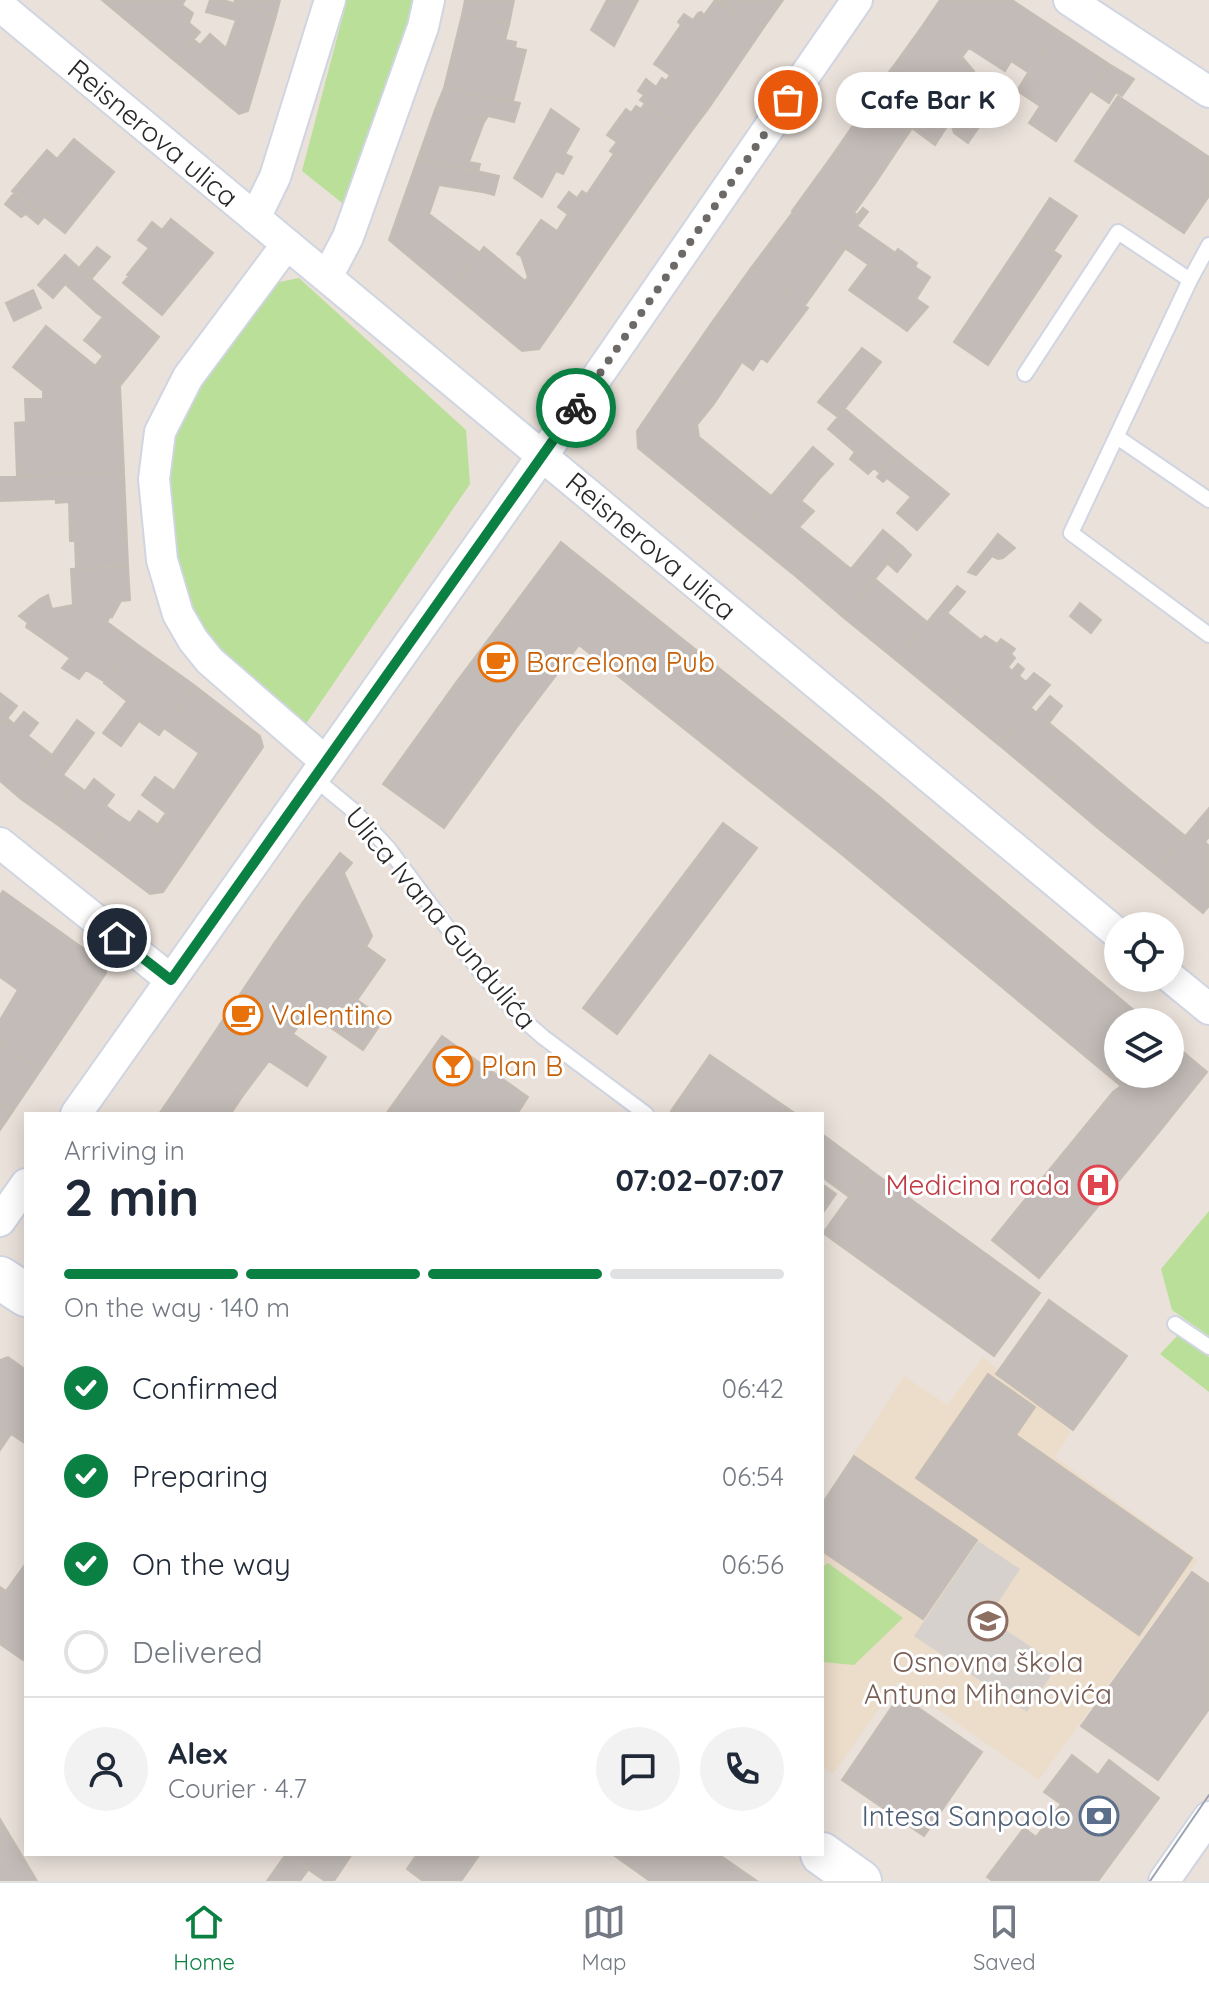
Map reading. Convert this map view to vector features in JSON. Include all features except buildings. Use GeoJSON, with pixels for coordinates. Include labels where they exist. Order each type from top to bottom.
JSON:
{"type":"FeatureCollection","features":[{"type":"Feature","properties":{"kind":"main road"},"geometry":{"type":"LineString","coordinates":[[0,1278],[24,1294]]}},
{"type":"Feature","properties":{"kind":"main road"},"geometry":{"type":"LineString","coordinates":[[824,1855],[860,1881]]}},
{"type":"Feature","properties":{"kind":"street"},"geometry":{"type":"LineString","coordinates":[[255,218],[275,177],[330,0]]}},
{"type":"Feature","properties":{"kind":"street"},"geometry":{"type":"LineString","coordinates":[[327,277],[348,237],[423,27],[429,0]]}},
{"type":"Feature","properties":{"kind":"street"},"geometry":{"type":"LineString","coordinates":[[77,1112],[542,455],[857,0]]}},
{"type":"Feature","properties":{"kind":"street"},"geometry":{"type":"LineString","coordinates":[[1069,0],[1209,92]]}},
{"type":"Feature","properties":{"kind":"street","name":"Reisnerova ulica"},"geometry":{"type":"LineString","coordinates":[[0,6],[1104,922]]}},
{"type":"Feature","properties":{"kind":"street"},"geometry":{"type":"LineString","coordinates":[[287,244],[188,377],[160,432],[154,479],[162,560],[178,614],[210,661],[320,770]]}},
{"type":"Feature","properties":{"kind":"street"},"geometry":{"type":"LineString","coordinates":[[0,843],[171,980]]}},
{"type":"Feature","properties":{"kind":"street"},"geometry":{"type":"LineString","coordinates":[[1184,988],[1209,1009]]}},
{"type":"Feature","properties":{"kind":"street"},"geometry":{"type":"LineString","coordinates":[[0,1221],[24,1187]]}},
{"type":"Feature","properties":{"kind":"street"},"geometry":{"type":"LineString","coordinates":[[1164,1881],[1209,1817]]}},
{"type":"Feature","properties":{"kind":"lane"},"geometry":{"type":"LineString","coordinates":[[1025,374],[1118,232],[1190,280]]}},
{"type":"Feature","properties":{"kind":"lane"},"geometry":{"type":"LineString","coordinates":[[1209,245],[1071,533],[1209,635]]}},
{"type":"Feature","properties":{"kind":"lane"},"geometry":{"type":"LineString","coordinates":[[1117,437],[1209,500]]}},
{"type":"Feature","properties":{"kind":"lane","name":"Ulica Ivana Gundulića"},"geometry":{"type":"LineString","coordinates":[[320,770],[388,848],[482,974],[519,1016],[643,1112]]}},
{"type":"Feature","properties":{"kind":"lane"},"geometry":{"type":"LineString","coordinates":[[1175,1324],[1209,1347]]}},
{"type":"Feature","properties":{"kind":"shaded area","name":"Osnovna škola Antuna Mihanovića"},"geometry":{"type":"Polygon","coordinates":[[[983,1357],[1071,1432],[1055,1457],[1198,1560],[1039,1780],[898,1682],[833,1774],[824,1767],[824,1501],[904,1376],[947,1405],[983,1357]]]}},
{"type":"Feature","properties":{"kind":"shaded area"},"geometry":{"type":"Polygon","coordinates":[[[978,1541],[1020,1569],[988,1618],[1058,1665],[1027,1712],[914,1636],[978,1541]]]}},
{"type":"Feature","properties":{"kind":"green space"},"geometry":{"type":"Polygon","coordinates":[[[347,0],[413,0],[396,76],[346,206],[302,171],[347,0]]]}},
{"type":"Feature","properties":{"kind":"green space"},"geometry":{"type":"Polygon","coordinates":[[[299,278],[466,430],[470,484],[303,728],[225,664],[190,614],[171,550],[168,496],[171,446],[190,392],[265,285],[299,278]]]}},
{"type":"Feature","properties":{"kind":"green space"},"geometry":{"type":"Polygon","coordinates":[[[1209,1211],[1209,1336],[1172,1310],[1161,1269],[1209,1211]]]}},
{"type":"Feature","properties":{"kind":"green space"},"geometry":{"type":"Polygon","coordinates":[[[1178,1335],[1209,1357],[1209,1392],[1160,1354],[1178,1335]]]}},
{"type":"Feature","properties":{"kind":"green space"},"geometry":{"type":"Polygon","coordinates":[[[828,1563],[903,1618],[854,1665],[824,1662],[824,1566],[828,1563]]]}},
{"type":"Feature","properties":{"kind":"tram line"},"geometry":{"type":"LineString","coordinates":[[1150,1881],[1209,1795]]}},
{"type":"Feature","properties":{"kind":"way so far"},"geometry":{"type":"LineString","coordinates":[[576,408],[788,100]]}},
{"type":"Feature","properties":{"kind":"place","name":"Cafe Bar K"},"geometry":{"type":"Point","coordinates":[788,100]}},
{"type":"Feature","properties":{"kind":"place","name":"Barcelona Pub"},"geometry":{"type":"Point","coordinates":[498,662]}},
{"type":"Feature","properties":{"kind":"place","name":"Valentino"},"geometry":{"type":"Point","coordinates":[243,1015]}},
{"type":"Feature","properties":{"kind":"place","name":"Plan B"},"geometry":{"type":"Point","coordinates":[453,1066]}},
{"type":"Feature","properties":{"kind":"place","name":"Medicina rada"},"geometry":{"type":"Point","coordinates":[1098,1185]}},
{"type":"Feature","properties":{"kind":"place","name":"Osnovna škola Antuna Mihanovića"},"geometry":{"type":"Point","coordinates":[988,1621]}},
{"type":"Feature","properties":{"kind":"place","name":"Intesa Sanpaolo"},"geometry":{"type":"Point","coordinates":[1099,1816]}},
{"type":"Feature","properties":{"kind":"route"},"geometry":{"type":"LineString","coordinates":[[117,938],[171,980],[576,408]]}}]}
